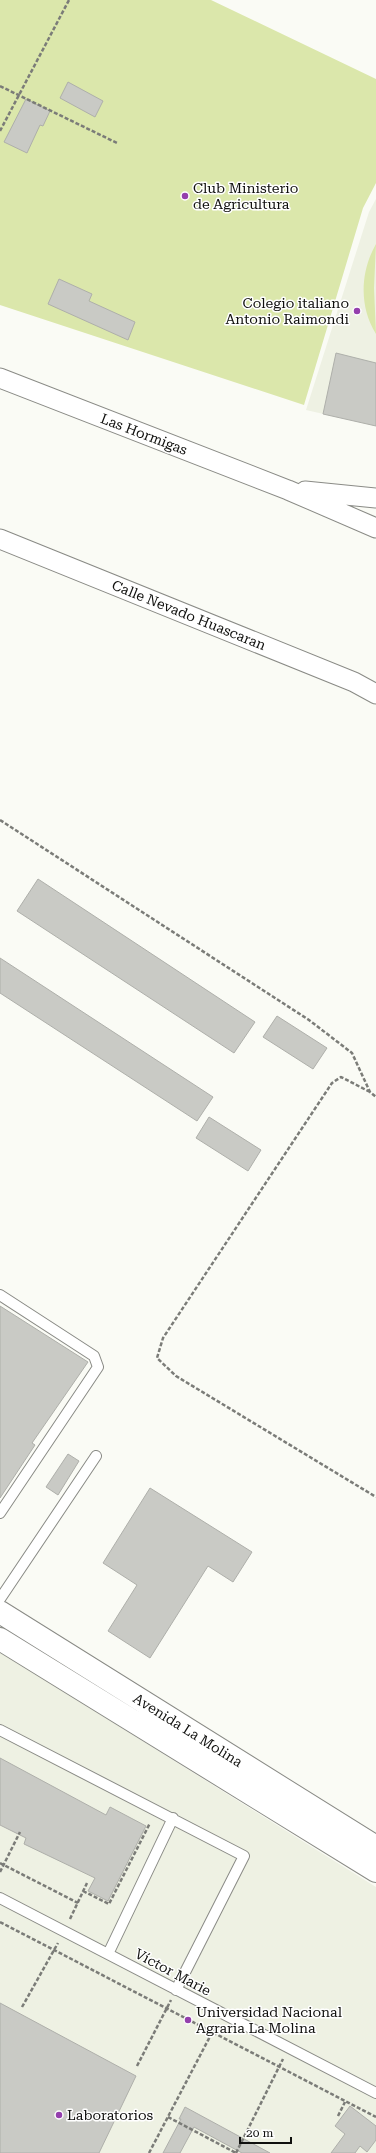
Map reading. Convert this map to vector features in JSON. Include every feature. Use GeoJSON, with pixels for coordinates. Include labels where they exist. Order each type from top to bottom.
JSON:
{"type":"FeatureCollection","features":[{"type":"Feature","properties":{"kind":"main road","name":"Avenida La Molina"},"geometry":{"type":"LineString","coordinates":[[0,1612],[376,1847]]}},
{"type":"Feature","properties":{"kind":"main road","name":"Avenida La Molina"},"geometry":{"type":"LineString","coordinates":[[0,1639],[376,1871]]}},
{"type":"Feature","properties":{"kind":"street","name":"Las Hormigas"},"geometry":{"type":"LineString","coordinates":[[0,378],[288,490],[376,528]]}},
{"type":"Feature","properties":{"kind":"street","name":"Las Hormigas"},"geometry":{"type":"LineString","coordinates":[[288,490],[376,498]]}},
{"type":"Feature","properties":{"kind":"street","name":"Calle Nevado Huascaran"},"geometry":{"type":"LineString","coordinates":[[0,539],[354,682],[376,694]]}},
{"type":"Feature","properties":{"kind":"lane"},"geometry":{"type":"LineString","coordinates":[[0,1295],[94,1356],[98,1367],[0,1513]]}},
{"type":"Feature","properties":{"kind":"lane"},"geometry":{"type":"LineString","coordinates":[[0,1599],[96,1456]]}},
{"type":"Feature","properties":{"kind":"lane"},"geometry":{"type":"LineString","coordinates":[[0,1730],[244,1856],[176,1990]]}},
{"type":"Feature","properties":{"kind":"lane"},"geometry":{"type":"LineString","coordinates":[[108,1954],[172,1818]]}},
{"type":"Feature","properties":{"kind":"lane","name":"Víctor Marie"},"geometry":{"type":"LineString","coordinates":[[0,1898],[221,2014],[376,2092]]}},
{"type":"Feature","properties":{"kind":"path"},"geometry":{"type":"LineString","coordinates":[[0,131],[69,0]]}},
{"type":"Feature","properties":{"kind":"path"},"geometry":{"type":"LineString","coordinates":[[0,86],[117,143]]}},
{"type":"Feature","properties":{"kind":"path"},"geometry":{"type":"LineString","coordinates":[[0,820],[309,1020],[352,1053],[370,1092]]}},
{"type":"Feature","properties":{"kind":"path"},"geometry":{"type":"LineString","coordinates":[[376,1097],[370,1092],[341,1077],[332,1083],[163,1338],[157,1358],[176,1376],[376,1497]]}},
{"type":"Feature","properties":{"kind":"path"},"geometry":{"type":"LineString","coordinates":[[83,1891],[109,1904],[152,1818]]}},
{"type":"Feature","properties":{"kind":"path"},"geometry":{"type":"LineString","coordinates":[[0,1872],[20,1832]]}},
{"type":"Feature","properties":{"kind":"path"},"geometry":{"type":"LineString","coordinates":[[0,1863],[78,1903]]}},
{"type":"Feature","properties":{"kind":"path"},"geometry":{"type":"LineString","coordinates":[[69,1920],[87,1883]]}},
{"type":"Feature","properties":{"kind":"path"},"geometry":{"type":"LineString","coordinates":[[0,1922],[376,2117]]}},
{"type":"Feature","properties":{"kind":"path"},"geometry":{"type":"LineString","coordinates":[[22,2007],[59,1941]]}},
{"type":"Feature","properties":{"kind":"path"},"geometry":{"type":"LineString","coordinates":[[136,2066],[176,1990]]}},
{"type":"Feature","properties":{"kind":"path"},"geometry":{"type":"LineString","coordinates":[[149,2153],[221,2014]]}},
{"type":"Feature","properties":{"kind":"path"},"geometry":{"type":"LineString","coordinates":[[168,2117],[236,2153],[279,2067],[290,2049]]}},
{"type":"Feature","properties":{"kind":"path"},"geometry":{"type":"LineString","coordinates":[[338,2116],[345,2102]]}},
{"type":"Feature","properties":{"kind":"shaded area","name":"Colegio italiano Antonio Raimondi"},"geometry":{"type":"Polygon","coordinates":[[[376,199],[376,426],[306,410],[369,212],[376,199]]]}},
{"type":"Feature","properties":{"kind":"shaded area","name":"Universidad Nacional Agraria La Molina"},"geometry":{"type":"Polygon","coordinates":[[[0,1652],[376,1887],[376,2153],[0,2153],[0,1652]]]}},
{"type":"Feature","properties":{"kind":"green space","name":"Club Ministerio de Agricultura"},"geometry":{"type":"Polygon","coordinates":[[[0,0],[211,0],[376,79],[376,183],[363,208],[304,405],[0,305],[0,0]]]}},
{"type":"Feature","properties":{"kind":"green space"},"geometry":{"type":"Polygon","coordinates":[[[376,244],[374,288],[376,334],[370,324],[364,301],[364,278],[376,244]]]}},
{"type":"Feature","properties":{"kind":"building"},"geometry":{"type":"Polygon","coordinates":[[[68,82],[103,101],[95,117],[60,98],[68,82]]]}},
{"type":"Feature","properties":{"kind":"building"},"geometry":{"type":"Polygon","coordinates":[[[26,99],[50,111],[43,126],[40,125],[27,153],[4,142],[26,99]]]}},
{"type":"Feature","properties":{"kind":"building"},"geometry":{"type":"Polygon","coordinates":[[[59,279],[92,294],[89,301],[135,322],[128,340],[48,304],[59,279]]]}},
{"type":"Feature","properties":{"kind":"building"},"geometry":{"type":"Polygon","coordinates":[[[336,353],[376,363],[376,426],[323,414],[336,353]]]}},
{"type":"Feature","properties":{"kind":"building"},"geometry":{"type":"Polygon","coordinates":[[[38,879],[255,1022],[234,1053],[17,911],[38,879]]]}},
{"type":"Feature","properties":{"kind":"building"},"geometry":{"type":"Polygon","coordinates":[[[0,958],[213,1097],[197,1121],[0,993],[0,958]]]}},
{"type":"Feature","properties":{"kind":"building"},"geometry":{"type":"Polygon","coordinates":[[[277,1016],[327,1048],[313,1069],[263,1037],[277,1016]]]}},
{"type":"Feature","properties":{"kind":"building"},"geometry":{"type":"Polygon","coordinates":[[[209,1117],[261,1150],[248,1171],[196,1138],[209,1117]]]}},
{"type":"Feature","properties":{"kind":"building"},"geometry":{"type":"Polygon","coordinates":[[[0,1306],[88,1362],[32,1443],[35,1445],[0,1498],[0,1306]]]}},
{"type":"Feature","properties":{"kind":"building"},"geometry":{"type":"Polygon","coordinates":[[[68,1454],[79,1461],[58,1495],[46,1487],[68,1454]]]}},
{"type":"Feature","properties":{"kind":"building"},"geometry":{"type":"Polygon","coordinates":[[[150,1488],[252,1552],[233,1582],[208,1566],[150,1658],[108,1631],[137,1585],[103,1563],[150,1488]]]}},
{"type":"Feature","properties":{"kind":"building"},"geometry":{"type":"Polygon","coordinates":[[[0,1758],[106,1815],[110,1807],[146,1826],[108,1901],[88,1891],[95,1878],[24,1844],[26,1838],[0,1825],[0,1758]]]}},
{"type":"Feature","properties":{"kind":"building","name":"Laboratorios"},"geometry":{"type":"Polygon","coordinates":[[[0,2003],[136,2076],[99,2153],[0,2153],[0,2003]]]}},
{"type":"Feature","properties":{"kind":"building"},"geometry":{"type":"Polygon","coordinates":[[[350,2106],[376,2126],[376,2140],[367,2152],[360,2146],[355,2153],[331,2153],[345,2134],[335,2126],[350,2106]]]}},
{"type":"Feature","properties":{"kind":"building"},"geometry":{"type":"Polygon","coordinates":[[[185,2107],[270,2153],[242,2153],[194,2127],[180,2153],[163,2153],[181,2119],[179,2119],[185,2107]]]}},
{"type":"Feature","properties":{"kind":"place","name":"Club Ministerio de Agricultura"},"geometry":{"type":"Point","coordinates":[185,196]}},
{"type":"Feature","properties":{"kind":"place","name":"Colegio italiano Antonio Raimondi"},"geometry":{"type":"Point","coordinates":[357,311]}},
{"type":"Feature","properties":{"kind":"place","name":"Universidad Nacional Agraria La Molina"},"geometry":{"type":"Point","coordinates":[188,2020]}},
{"type":"Feature","properties":{"kind":"place","name":"Laboratorios"},"geometry":{"type":"Point","coordinates":[59,2115]}}]}
